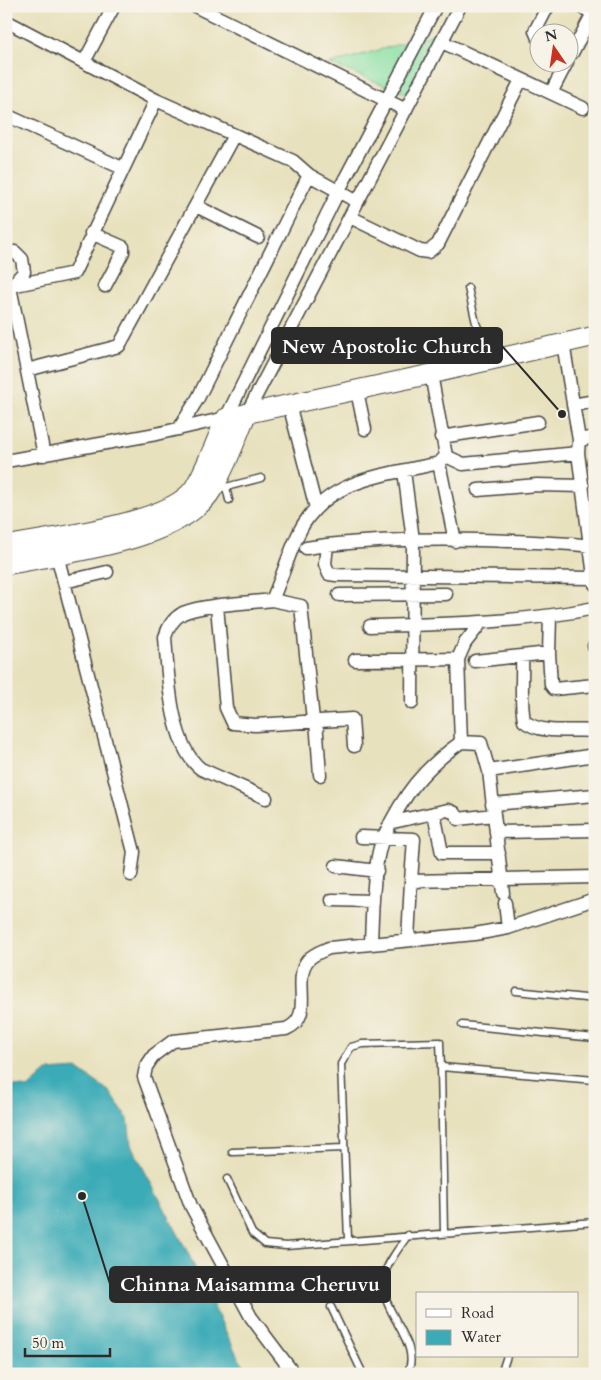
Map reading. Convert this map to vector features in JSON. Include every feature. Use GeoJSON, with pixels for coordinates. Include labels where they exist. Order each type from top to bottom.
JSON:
{"type":"FeatureCollection","features":[{"type":"Feature","properties":{"kind":"street"},"geometry":{"type":"LineString","coordinates":[[84,62],[114,6]]}},
{"type":"Feature","properties":{"kind":"street"},"geometry":{"type":"LineString","coordinates":[[196,6],[406,110]]}},
{"type":"Feature","properties":{"kind":"street"},"geometry":{"type":"LineString","coordinates":[[6,546],[132,521],[159,513],[183,500],[194,488],[226,418],[338,192],[436,6]]}},
{"type":"Feature","properties":{"kind":"street"},"geometry":{"type":"LineString","coordinates":[[6,565],[138,538],[161,530],[182,519],[200,505],[225,490],[247,413],[350,217],[356,201],[460,6]]}},
{"type":"Feature","properties":{"kind":"street"},"geometry":{"type":"LineString","coordinates":[[578,43],[594,14],[579,6]]}},
{"type":"Feature","properties":{"kind":"street"},"geometry":{"type":"LineString","coordinates":[[540,22],[548,8]]}},
{"type":"Feature","properties":{"kind":"street"},"geometry":{"type":"LineString","coordinates":[[6,21],[156,100],[293,161],[309,175],[356,201]]}},
{"type":"Feature","properties":{"kind":"street"},"geometry":{"type":"LineString","coordinates":[[442,42],[582,108]]}},
{"type":"Feature","properties":{"kind":"street"},"geometry":{"type":"LineString","coordinates":[[550,93],[562,72]]}},
{"type":"Feature","properties":{"kind":"street"},"geometry":{"type":"LineString","coordinates":[[350,217],[420,251],[428,252],[438,244],[521,80]]}},
{"type":"Feature","properties":{"kind":"street"},"geometry":{"type":"LineString","coordinates":[[8,287],[74,273],[80,266],[122,168],[156,100]]}},
{"type":"Feature","properties":{"kind":"street"},"geometry":{"type":"LineString","coordinates":[[6,115],[60,145],[122,168]]}},
{"type":"Feature","properties":{"kind":"street"},"geometry":{"type":"LineString","coordinates":[[27,370],[119,346],[234,135]]}},
{"type":"Feature","properties":{"kind":"street"},"geometry":{"type":"LineString","coordinates":[[179,429],[198,398],[309,175]]}},
{"type":"Feature","properties":{"kind":"street"},"geometry":{"type":"LineString","coordinates":[[196,206],[258,237]]}},
{"type":"Feature","properties":{"kind":"street"},"geometry":{"type":"LineString","coordinates":[[89,251],[94,234]]}},
{"type":"Feature","properties":{"kind":"street"},"geometry":{"type":"LineString","coordinates":[[94,234],[120,245],[124,250],[105,286]]}},
{"type":"Feature","properties":{"kind":"street"},"geometry":{"type":"LineString","coordinates":[[6,252],[15,252],[22,259],[24,272],[8,287]]}},
{"type":"Feature","properties":{"kind":"street"},"geometry":{"type":"LineString","coordinates":[[8,287],[44,455]]}},
{"type":"Feature","properties":{"kind":"street"},"geometry":{"type":"LineString","coordinates":[[6,461],[179,429],[357,391],[595,336]]}},
{"type":"Feature","properties":{"kind":"street"},"geometry":{"type":"LineString","coordinates":[[327,545],[325,564],[329,574],[594,581],[593,546],[578,453],[579,440],[562,343]]}},
{"type":"Feature","properties":{"kind":"street"},"geometry":{"type":"LineString","coordinates":[[431,374],[455,541]]}},
{"type":"Feature","properties":{"kind":"street"},"geometry":{"type":"LineString","coordinates":[[357,391],[365,429]]}},
{"type":"Feature","properties":{"kind":"street"},"geometry":{"type":"LineString","coordinates":[[573,405],[595,401]]}},
{"type":"Feature","properties":{"kind":"street"},"geometry":{"type":"LineString","coordinates":[[289,404],[316,508]]}},
{"type":"Feature","properties":{"kind":"street"},"geometry":{"type":"LineString","coordinates":[[441,437],[538,422]]}},
{"type":"Feature","properties":{"kind":"street"},"geometry":{"type":"LineString","coordinates":[[579,440],[595,437]]}},
{"type":"Feature","properties":{"kind":"street"},"geometry":{"type":"LineString","coordinates":[[272,600],[301,548],[303,526],[316,508],[335,492],[353,482],[404,471],[443,459],[463,464],[578,453]]}},
{"type":"Feature","properties":{"kind":"street"},"geometry":{"type":"LineString","coordinates":[[404,471],[413,540],[412,704]]}},
{"type":"Feature","properties":{"kind":"street"},"geometry":{"type":"LineString","coordinates":[[478,490],[537,485],[583,486]]}},
{"type":"Feature","properties":{"kind":"street"},"geometry":{"type":"LineString","coordinates":[[301,548],[413,540],[593,546]]}},
{"type":"Feature","properties":{"kind":"street"},"geometry":{"type":"LineString","coordinates":[[57,555],[134,852],[131,875]]}},
{"type":"Feature","properties":{"kind":"street"},"geometry":{"type":"LineString","coordinates":[[64,582],[107,572]]}},
{"type":"Feature","properties":{"kind":"street"},"geometry":{"type":"LineString","coordinates":[[339,595],[446,594]]}},
{"type":"Feature","properties":{"kind":"street"},"geometry":{"type":"LineString","coordinates":[[266,798],[201,769],[192,762],[179,738],[165,637],[168,628],[184,613],[217,606],[272,600],[302,606],[320,775]]}},
{"type":"Feature","properties":{"kind":"street"},"geometry":{"type":"LineString","coordinates":[[217,606],[226,708],[233,723],[255,725],[352,719],[354,746]]}},
{"type":"Feature","properties":{"kind":"street"},"geometry":{"type":"LineString","coordinates":[[370,626],[480,624],[550,617],[595,608]]}},
{"type":"Feature","properties":{"kind":"street"},"geometry":{"type":"LineString","coordinates":[[550,617],[549,653],[551,685],[554,689],[595,685]]}},
{"type":"Feature","properties":{"kind":"street"},"geometry":{"type":"LineString","coordinates":[[461,742],[458,659],[465,643],[480,624]]}},
{"type":"Feature","properties":{"kind":"street"},"geometry":{"type":"LineString","coordinates":[[475,661],[549,653]]}},
{"type":"Feature","properties":{"kind":"street"},"geometry":{"type":"LineString","coordinates":[[522,656],[524,692],[520,698],[524,721],[542,730],[595,731]]}},
{"type":"Feature","properties":{"kind":"street"},"geometry":{"type":"LineString","coordinates":[[355,660],[458,659]]}},
{"type":"Feature","properties":{"kind":"street"},"geometry":{"type":"LineString","coordinates":[[371,943],[373,901],[383,838],[405,798],[425,770],[461,742],[481,743],[489,772],[508,928]]}},
{"type":"Feature","properties":{"kind":"street"},"geometry":{"type":"LineString","coordinates":[[489,772],[595,755]]}},
{"type":"Feature","properties":{"kind":"street"},"geometry":{"type":"LineString","coordinates":[[393,822],[451,810],[458,819],[493,810],[595,795]]}},
{"type":"Feature","properties":{"kind":"street"},"geometry":{"type":"LineString","coordinates":[[434,813],[442,853],[499,853]]}},
{"type":"Feature","properties":{"kind":"street"},"geometry":{"type":"LineString","coordinates":[[497,832],[595,830]]}},
{"type":"Feature","properties":{"kind":"street"},"geometry":{"type":"LineString","coordinates":[[361,837],[414,839],[410,881],[408,940]]}},
{"type":"Feature","properties":{"kind":"street"},"geometry":{"type":"LineString","coordinates":[[336,866],[377,872]]}},
{"type":"Feature","properties":{"kind":"street"},"geometry":{"type":"LineString","coordinates":[[410,881],[595,877]]}},
{"type":"Feature","properties":{"kind":"street"},"geometry":{"type":"LineString","coordinates":[[294,1374],[251,1317],[192,1206],[144,1078],[154,1055],[173,1041],[292,1027],[301,1014],[304,971],[308,960],[329,948],[474,934],[508,928],[595,899]]}},
{"type":"Feature","properties":{"kind":"street"},"geometry":{"type":"LineString","coordinates":[[332,900],[373,901]]}},
{"type":"Feature","properties":{"kind":"lane"},"geometry":{"type":"LineString","coordinates":[[468,288],[476,323],[492,360]]}},
{"type":"Feature","properties":{"kind":"lane"},"geometry":{"type":"LineString","coordinates":[[229,500],[225,490],[261,478]]}},
{"type":"Feature","properties":{"kind":"lane"},"geometry":{"type":"LineString","coordinates":[[516,991],[595,999]]}},
{"type":"Feature","properties":{"kind":"lane"},"geometry":{"type":"LineString","coordinates":[[462,1025],[595,1038]]}},
{"type":"Feature","properties":{"kind":"lane"},"geometry":{"type":"LineString","coordinates":[[348,1239],[340,1064],[351,1047],[362,1044],[440,1042],[444,1233]]}},
{"type":"Feature","properties":{"kind":"lane"},"geometry":{"type":"LineString","coordinates":[[441,1067],[595,1080]]}},
{"type":"Feature","properties":{"kind":"lane"},"geometry":{"type":"LineString","coordinates":[[232,1152],[344,1148]]}},
{"type":"Feature","properties":{"kind":"lane"},"geometry":{"type":"LineString","coordinates":[[227,1179],[252,1232],[264,1244],[286,1246],[348,1239],[595,1222]]}},
{"type":"Feature","properties":{"kind":"lane"},"geometry":{"type":"LineString","coordinates":[[407,1374],[412,1364],[409,1348],[387,1302],[383,1287],[387,1269],[408,1235]]}},
{"type":"Feature","properties":{"kind":"lane"},"geometry":{"type":"LineString","coordinates":[[331,1307],[363,1374]]}},
{"type":"Feature","properties":{"kind":"lane"},"geometry":{"type":"LineString","coordinates":[[501,1374],[506,1358]]}},
{"type":"Feature","properties":{"kind":"green space"},"geometry":{"type":"Polygon","coordinates":[[[438,33],[410,95],[330,64],[438,33]]]}},
{"type":"Feature","properties":{"kind":"water"},"geometry":{"type":"Polygon","coordinates":[[[78,1069],[110,1092],[128,1119],[131,1145],[185,1247],[239,1359],[254,1374],[6,1374],[6,1085],[28,1088],[47,1071],[78,1069]]]}},
{"type":"Feature","properties":{"kind":"place","name":"New Apostolic Church"},"geometry":{"type":"Point","coordinates":[562,414]}},
{"type":"Feature","properties":{"kind":"place","name":"Chinna Maisamma Cheruvu"},"geometry":{"type":"Point","coordinates":[82,1196]}}]}
